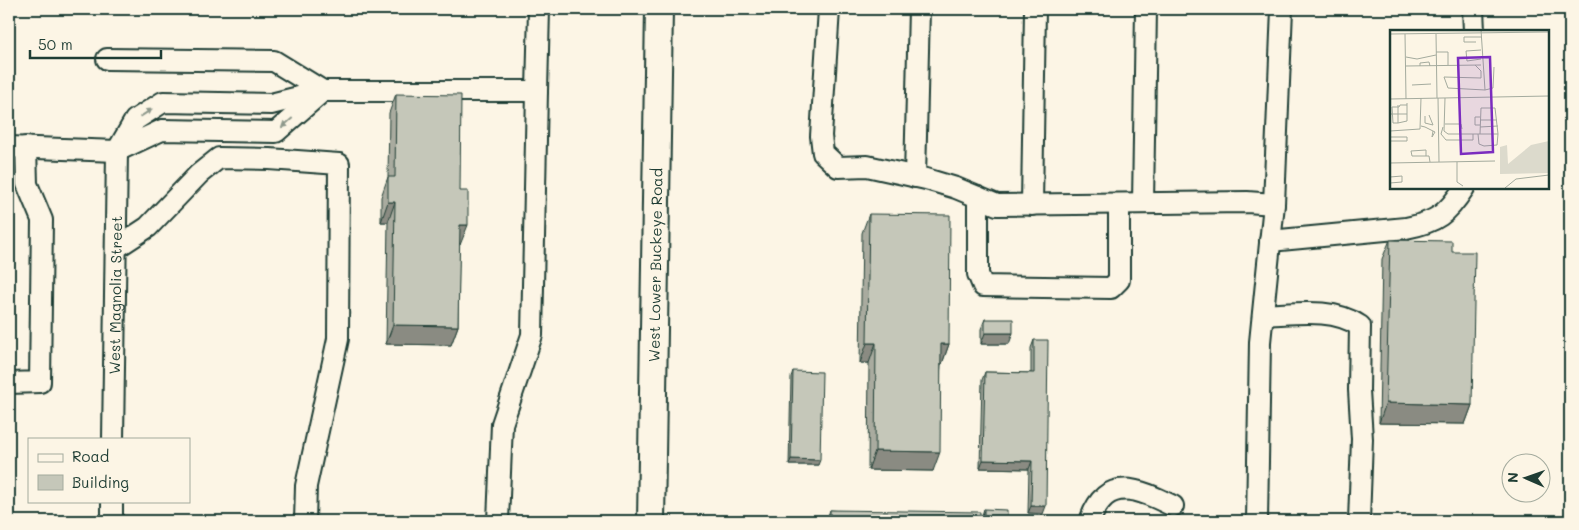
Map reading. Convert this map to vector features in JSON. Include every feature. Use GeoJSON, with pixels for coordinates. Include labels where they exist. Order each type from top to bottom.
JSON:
{"type":"FeatureCollection","features":[{"type":"Feature","properties":{"kind":"main road","name":"West Lower Buckeye Road"},"geometry":{"type":"LineString","coordinates":[[651,521],[659,9]]}},
{"type":"Feature","properties":{"kind":"street"},"geometry":{"type":"LineString","coordinates":[[498,521],[502,424],[532,335],[539,9]]}},
{"type":"Feature","properties":{"kind":"street"},"geometry":{"type":"LineString","coordinates":[[829,9],[820,136],[822,153],[838,167],[866,166],[915,177],[956,188],[997,205],[1247,202],[1274,204]]}},
{"type":"Feature","properties":{"kind":"street"},"geometry":{"type":"LineString","coordinates":[[915,177],[919,9]]}},
{"type":"Feature","properties":{"kind":"street"},"geometry":{"type":"LineString","coordinates":[[1032,205],[1035,9]]}},
{"type":"Feature","properties":{"kind":"street"},"geometry":{"type":"LineString","coordinates":[[1143,203],[1146,9]]}},
{"type":"Feature","properties":{"kind":"street"},"geometry":{"type":"LineString","coordinates":[[1257,521],[1260,342],[1274,204],[1282,9]]}},
{"type":"Feature","properties":{"kind":"street"},"geometry":{"type":"LineString","coordinates":[[1473,9],[1474,30]]}},
{"type":"Feature","properties":{"kind":"street"},"geometry":{"type":"LineString","coordinates":[[106,60],[274,61],[324,91]]}},
{"type":"Feature","properties":{"kind":"street"},"geometry":{"type":"LineString","coordinates":[[117,151],[134,120],[163,102],[271,104],[324,91],[536,91]]}},
{"type":"Feature","properties":{"kind":"street"},"geometry":{"type":"LineString","coordinates":[[9,383],[40,382],[42,220],[27,184],[17,147],[117,151],[162,130],[276,132],[324,91]]}},
{"type":"Feature","properties":{"kind":"street","name":"West Magnolia Street"},"geometry":{"type":"LineString","coordinates":[[113,438],[117,151]]}},
{"type":"Feature","properties":{"kind":"street"},"geometry":{"type":"LineString","coordinates":[[116,248],[148,227],[199,174],[218,158],[269,158],[339,164],[338,339],[306,486],[305,521]]}},
{"type":"Feature","properties":{"kind":"street"},"geometry":{"type":"LineString","coordinates":[[1270,240],[1386,230],[1420,225],[1437,218],[1451,206],[1463,189]]}},
{"type":"Feature","properties":{"kind":"street"},"geometry":{"type":"LineString","coordinates":[[978,197],[978,274],[983,286],[1111,288],[1120,280],[1119,204]]}},
{"type":"Feature","properties":{"kind":"street"},"geometry":{"type":"LineString","coordinates":[[1263,315],[1330,314],[1360,326],[1359,390],[1362,439],[1359,521]]}},
{"type":"Feature","properties":{"kind":"street"},"geometry":{"type":"LineString","coordinates":[[1090,521],[1095,508],[1104,497],[1116,491],[1132,488],[1173,506]]}},
{"type":"Feature","properties":{"kind":"street"},"geometry":{"type":"LineString","coordinates":[[112,502],[112,521]]}},
{"type":"Feature","properties":{"kind":"building"},"geometry":{"type":"Polygon","coordinates":[[[396,94],[461,95],[460,191],[468,191],[468,225],[460,225],[458,326],[393,325],[395,202],[388,202],[388,177],[395,177],[396,94]]]}},
{"type":"Feature","properties":{"kind":"building"},"geometry":{"type":"Polygon","coordinates":[[[869,214],[950,215],[949,344],[941,344],[940,452],[875,451],[876,343],[867,343],[869,214]]]}},
{"type":"Feature","properties":{"kind":"building"},"geometry":{"type":"Polygon","coordinates":[[[1390,240],[1452,241],[1452,252],[1475,252],[1472,405],[1386,403],[1390,240]]]}},
{"type":"Feature","properties":{"kind":"building"},"geometry":{"type":"Polygon","coordinates":[[[985,319],[1013,319],[1013,333],[985,333],[985,319]]]}},
{"type":"Feature","properties":{"kind":"building"},"geometry":{"type":"Polygon","coordinates":[[[1034,340],[1048,340],[1046,506],[1031,506],[1032,461],[983,460],[985,372],[1034,373],[1034,340]]]}},
{"type":"Feature","properties":{"kind":"building"},"geometry":{"type":"Polygon","coordinates":[[[793,371],[822,372],[820,460],[791,459],[793,371]]]}},
{"type":"Feature","properties":{"kind":"building"},"geometry":{"type":"Polygon","coordinates":[[[984,509],[1007,510],[1007,521],[984,521],[984,509]]]}},
{"type":"Feature","properties":{"kind":"building"},"geometry":{"type":"Polygon","coordinates":[[[830,510],[980,512],[980,521],[830,521],[830,510]]]}}]}
